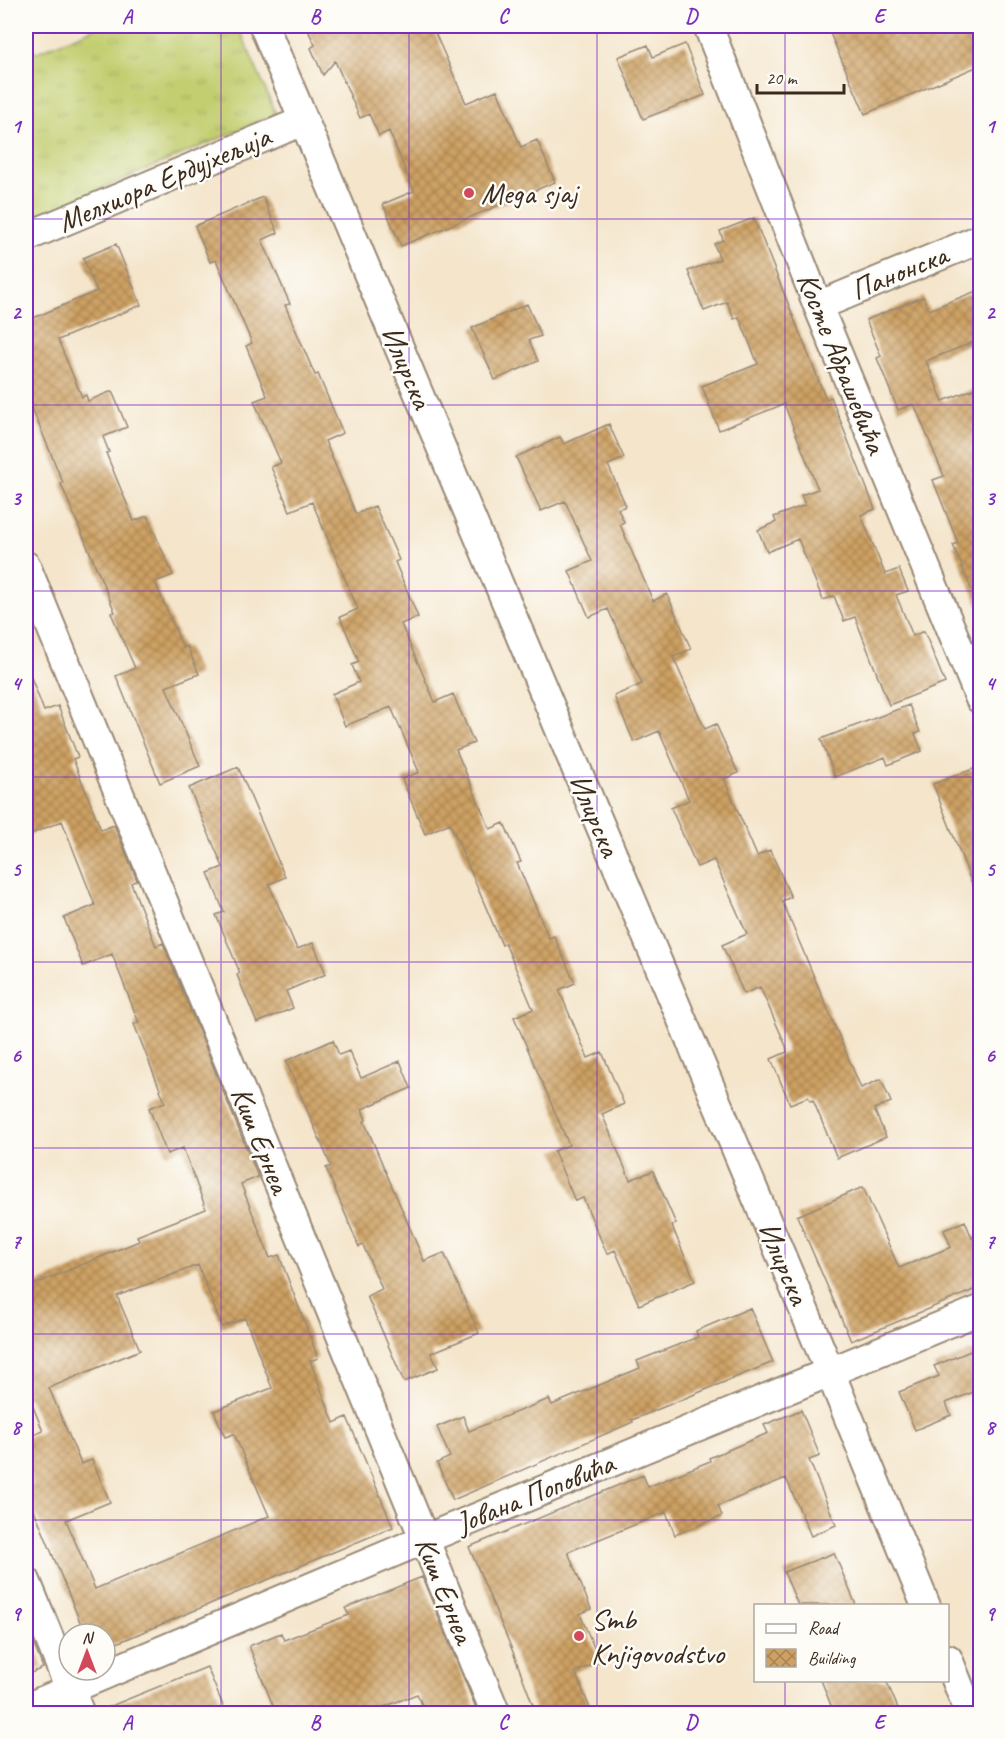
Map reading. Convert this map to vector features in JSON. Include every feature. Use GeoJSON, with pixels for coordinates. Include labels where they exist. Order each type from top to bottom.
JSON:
{"type":"FeatureCollection","features":[{"type":"Feature","properties":{"kind":"street","name":"Илирска"},"geometry":{"type":"LineString","coordinates":[[264,26],[926,1604]]}},
{"type":"Feature","properties":{"kind":"street","name":"Косте Абрашевића"},"geometry":{"type":"LineString","coordinates":[[708,26],[818,306],[981,699]]}},
{"type":"Feature","properties":{"kind":"street","name":"Мелхиора Ердујхељија"},"geometry":{"type":"LineString","coordinates":[[26,237],[303,121]]}},
{"type":"Feature","properties":{"kind":"street","name":"Панонска"},"geometry":{"type":"LineString","coordinates":[[818,306],[981,239]]}},
{"type":"Feature","properties":{"kind":"street","name":"Киш Ернеа"},"geometry":{"type":"LineString","coordinates":[[26,566],[496,1713]]}},
{"type":"Feature","properties":{"kind":"street","name":"Јована Поповића"},"geometry":{"type":"LineString","coordinates":[[26,1708],[75,1702],[425,1539],[981,1310]]}},
{"type":"Feature","properties":{"kind":"street"},"geometry":{"type":"LineString","coordinates":[[26,1581],[75,1702]]}},
{"type":"Feature","properties":{"kind":"street"},"geometry":{"type":"LineString","coordinates":[[949,1661],[970,1713]]}},
{"type":"Feature","properties":{"kind":"green space"},"geometry":{"type":"Polygon","coordinates":[[[100,26],[238,26],[276,114],[26,221],[26,32],[35,53],[100,26]]]}},
{"type":"Feature","properties":{"kind":"building"},"geometry":{"type":"Polygon","coordinates":[[[306,26],[432,26],[466,103],[497,90],[521,147],[537,140],[555,182],[401,246],[383,204],[414,191],[389,131],[379,136],[369,114],[360,118],[335,61],[323,75],[311,48],[315,45],[306,26]]]}},
{"type":"Feature","properties":{"kind":"building"},"geometry":{"type":"Polygon","coordinates":[[[827,26],[981,26],[981,65],[865,114],[827,26]]]}},
{"type":"Feature","properties":{"kind":"building"},"geometry":{"type":"Polygon","coordinates":[[[685,44],[705,95],[643,119],[618,57],[648,45],[653,57],[685,44]]]}},
{"type":"Feature","properties":{"kind":"building"},"geometry":{"type":"Polygon","coordinates":[[[263,197],[278,233],[262,240],[290,304],[285,305],[343,433],[325,441],[356,514],[375,506],[399,560],[395,562],[418,617],[401,624],[435,702],[453,694],[474,743],[456,750],[490,829],[504,823],[521,862],[517,863],[549,938],[554,936],[575,983],[559,990],[588,1058],[602,1052],[624,1104],[602,1114],[630,1180],[653,1171],[676,1224],[672,1226],[695,1281],[639,1305],[615,1250],[607,1254],[583,1198],[575,1201],[554,1151],[569,1145],[514,1017],[533,1009],[505,943],[502,945],[450,823],[425,834],[402,779],[419,772],[391,707],[345,726],[332,694],[359,682],[352,665],[359,662],[340,617],[358,609],[312,502],[290,511],[271,467],[281,463],[254,401],[267,396],[246,346],[252,343],[216,260],[210,262],[195,226],[263,197]]]}},
{"type":"Feature","properties":{"kind":"building"},"geometry":{"type":"Polygon","coordinates":[[[754,218],[826,399],[831,397],[875,509],[861,515],[885,574],[899,569],[908,591],[896,595],[913,636],[924,631],[945,683],[889,705],[855,617],[844,621],[834,596],[823,600],[798,539],[767,552],[758,530],[776,522],[774,517],[805,505],[801,495],[818,489],[784,404],[719,430],[702,386],[758,364],[739,317],[734,319],[727,302],[704,311],[688,271],[720,259],[714,244],[723,240],[720,231],[754,218]]]}},
{"type":"Feature","properties":{"kind":"building"},"geometry":{"type":"Polygon","coordinates":[[[116,244],[141,305],[58,340],[82,397],[86,395],[88,401],[112,391],[127,427],[103,437],[109,452],[106,453],[134,521],[147,516],[173,575],[155,582],[183,648],[187,646],[199,674],[166,687],[200,766],[160,783],[116,676],[135,668],[111,613],[115,612],[32,408],[26,411],[26,321],[97,291],[83,258],[116,244]]]}},
{"type":"Feature","properties":{"kind":"building"},"geometry":{"type":"Polygon","coordinates":[[[981,289],[981,339],[926,361],[943,401],[981,386],[980,610],[953,545],[958,543],[933,480],[944,476],[914,404],[898,410],[877,358],[881,356],[866,320],[923,297],[929,310],[981,289]]]}},
{"type":"Feature","properties":{"kind":"building"},"geometry":{"type":"Polygon","coordinates":[[[527,304],[541,336],[529,340],[538,361],[495,380],[472,328],[527,304]]]}},
{"type":"Feature","properties":{"kind":"building"},"geometry":{"type":"Polygon","coordinates":[[[609,424],[624,458],[608,465],[626,506],[618,509],[624,522],[620,524],[653,601],[667,594],[691,649],[673,657],[705,729],[716,724],[738,773],[724,779],[757,856],[770,850],[791,897],[782,901],[861,1088],[881,1079],[891,1102],[874,1109],[886,1137],[837,1158],[813,1100],[811,1101],[808,1097],[790,1104],[771,1059],[787,1052],[786,1046],[760,987],[744,994],[722,945],[747,934],[714,860],[697,867],[671,808],[689,800],[659,731],[634,742],[614,696],[642,684],[608,609],[589,617],[569,571],[592,561],[565,501],[541,511],[516,457],[560,437],[564,444],[609,424]]]}},
{"type":"Feature","properties":{"kind":"building"},"geometry":{"type":"Polygon","coordinates":[[[27,667],[44,711],[58,706],[78,757],[73,759],[101,830],[114,825],[137,880],[131,883],[156,946],[163,943],[258,1177],[241,1184],[270,1258],[279,1255],[318,1358],[310,1361],[334,1423],[347,1417],[393,1527],[117,1643],[117,1622],[80,1622],[26,1490],[33,1485],[26,1467],[26,1438],[43,1431],[29,1397],[26,1398],[26,1288],[139,1241],[137,1236],[206,1209],[183,1148],[167,1154],[149,1108],[165,1102],[134,1024],[139,1023],[112,954],[83,966],[64,918],[95,905],[62,821],[26,836],[27,667]],[[198,1265],[117,1296],[140,1350],[49,1388],[81,1464],[92,1460],[110,1502],[66,1520],[95,1589],[269,1516],[234,1434],[225,1437],[214,1411],[272,1388],[245,1318],[222,1327],[198,1265]]]}},
{"type":"Feature","properties":{"kind":"building"},"geometry":{"type":"Polygon","coordinates":[[[909,705],[920,732],[915,734],[922,751],[888,765],[885,757],[835,777],[821,739],[909,705]]]}},
{"type":"Feature","properties":{"kind":"building"},"geometry":{"type":"Polygon","coordinates":[[[981,766],[981,901],[979,901],[933,784],[981,766]]]}},
{"type":"Feature","properties":{"kind":"building"},"geometry":{"type":"Polygon","coordinates":[[[238,767],[285,877],[269,884],[297,949],[313,943],[326,974],[286,991],[293,1008],[257,1023],[237,975],[240,973],[216,915],[224,912],[208,873],[223,867],[189,788],[238,767]]]}},
{"type":"Feature","properties":{"kind":"building"},"geometry":{"type":"Polygon","coordinates":[[[333,1040],[339,1055],[349,1051],[361,1078],[400,1061],[411,1088],[362,1109],[366,1120],[364,1121],[424,1261],[444,1253],[479,1333],[431,1353],[438,1368],[404,1382],[367,1296],[382,1289],[363,1245],[359,1247],[326,1168],[331,1166],[286,1061],[333,1040]]]}},
{"type":"Feature","properties":{"kind":"building"},"geometry":{"type":"Polygon","coordinates":[[[863,1187],[899,1268],[951,1247],[944,1230],[965,1221],[972,1238],[981,1234],[981,1287],[851,1341],[797,1216],[863,1187]]]}},
{"type":"Feature","properties":{"kind":"building"},"geometry":{"type":"Polygon","coordinates":[[[750,1308],[773,1362],[632,1420],[633,1422],[453,1500],[437,1463],[450,1457],[437,1427],[463,1416],[469,1431],[549,1399],[552,1405],[640,1368],[637,1361],[698,1337],[696,1331],[750,1308]]]}},
{"type":"Feature","properties":{"kind":"building"},"geometry":{"type":"Polygon","coordinates":[[[973,1350],[981,1369],[981,1389],[946,1403],[951,1415],[915,1430],[899,1392],[939,1376],[934,1366],[973,1350]]]}},
{"type":"Feature","properties":{"kind":"building"},"geometry":{"type":"Polygon","coordinates":[[[801,1410],[820,1456],[809,1460],[836,1525],[811,1536],[786,1478],[718,1506],[722,1516],[675,1535],[666,1512],[568,1552],[591,1609],[580,1614],[600,1662],[575,1672],[592,1713],[536,1713],[469,1547],[643,1475],[648,1487],[768,1433],[764,1425],[801,1410]]]}},
{"type":"Feature","properties":{"kind":"building"},"geometry":{"type":"Polygon","coordinates":[[[834,1553],[856,1604],[798,1604],[784,1572],[834,1553]]]}},
{"type":"Feature","properties":{"kind":"building"},"geometry":{"type":"Polygon","coordinates":[[[422,1577],[478,1713],[426,1713],[417,1694],[368,1713],[276,1713],[249,1646],[281,1633],[284,1640],[349,1615],[345,1608],[422,1577]]]}},
{"type":"Feature","properties":{"kind":"building"},"geometry":{"type":"Polygon","coordinates":[[[32,1640],[43,1668],[26,1675],[26,1643],[32,1640]]]}},
{"type":"Feature","properties":{"kind":"building"},"geometry":{"type":"Polygon","coordinates":[[[207,1667],[226,1713],[96,1713],[96,1712],[207,1667]]]}},
{"type":"Feature","properties":{"kind":"building"},"geometry":{"type":"Polygon","coordinates":[[[822,1682],[887,1682],[900,1713],[834,1713],[822,1682]]]}},
{"type":"Feature","properties":{"kind":"place","name":"Mega sjaj"},"geometry":{"type":"Point","coordinates":[469,193]}},
{"type":"Feature","properties":{"kind":"place","name":"Smb Knjigovodstvo"},"geometry":{"type":"Point","coordinates":[579,1636]}}]}
